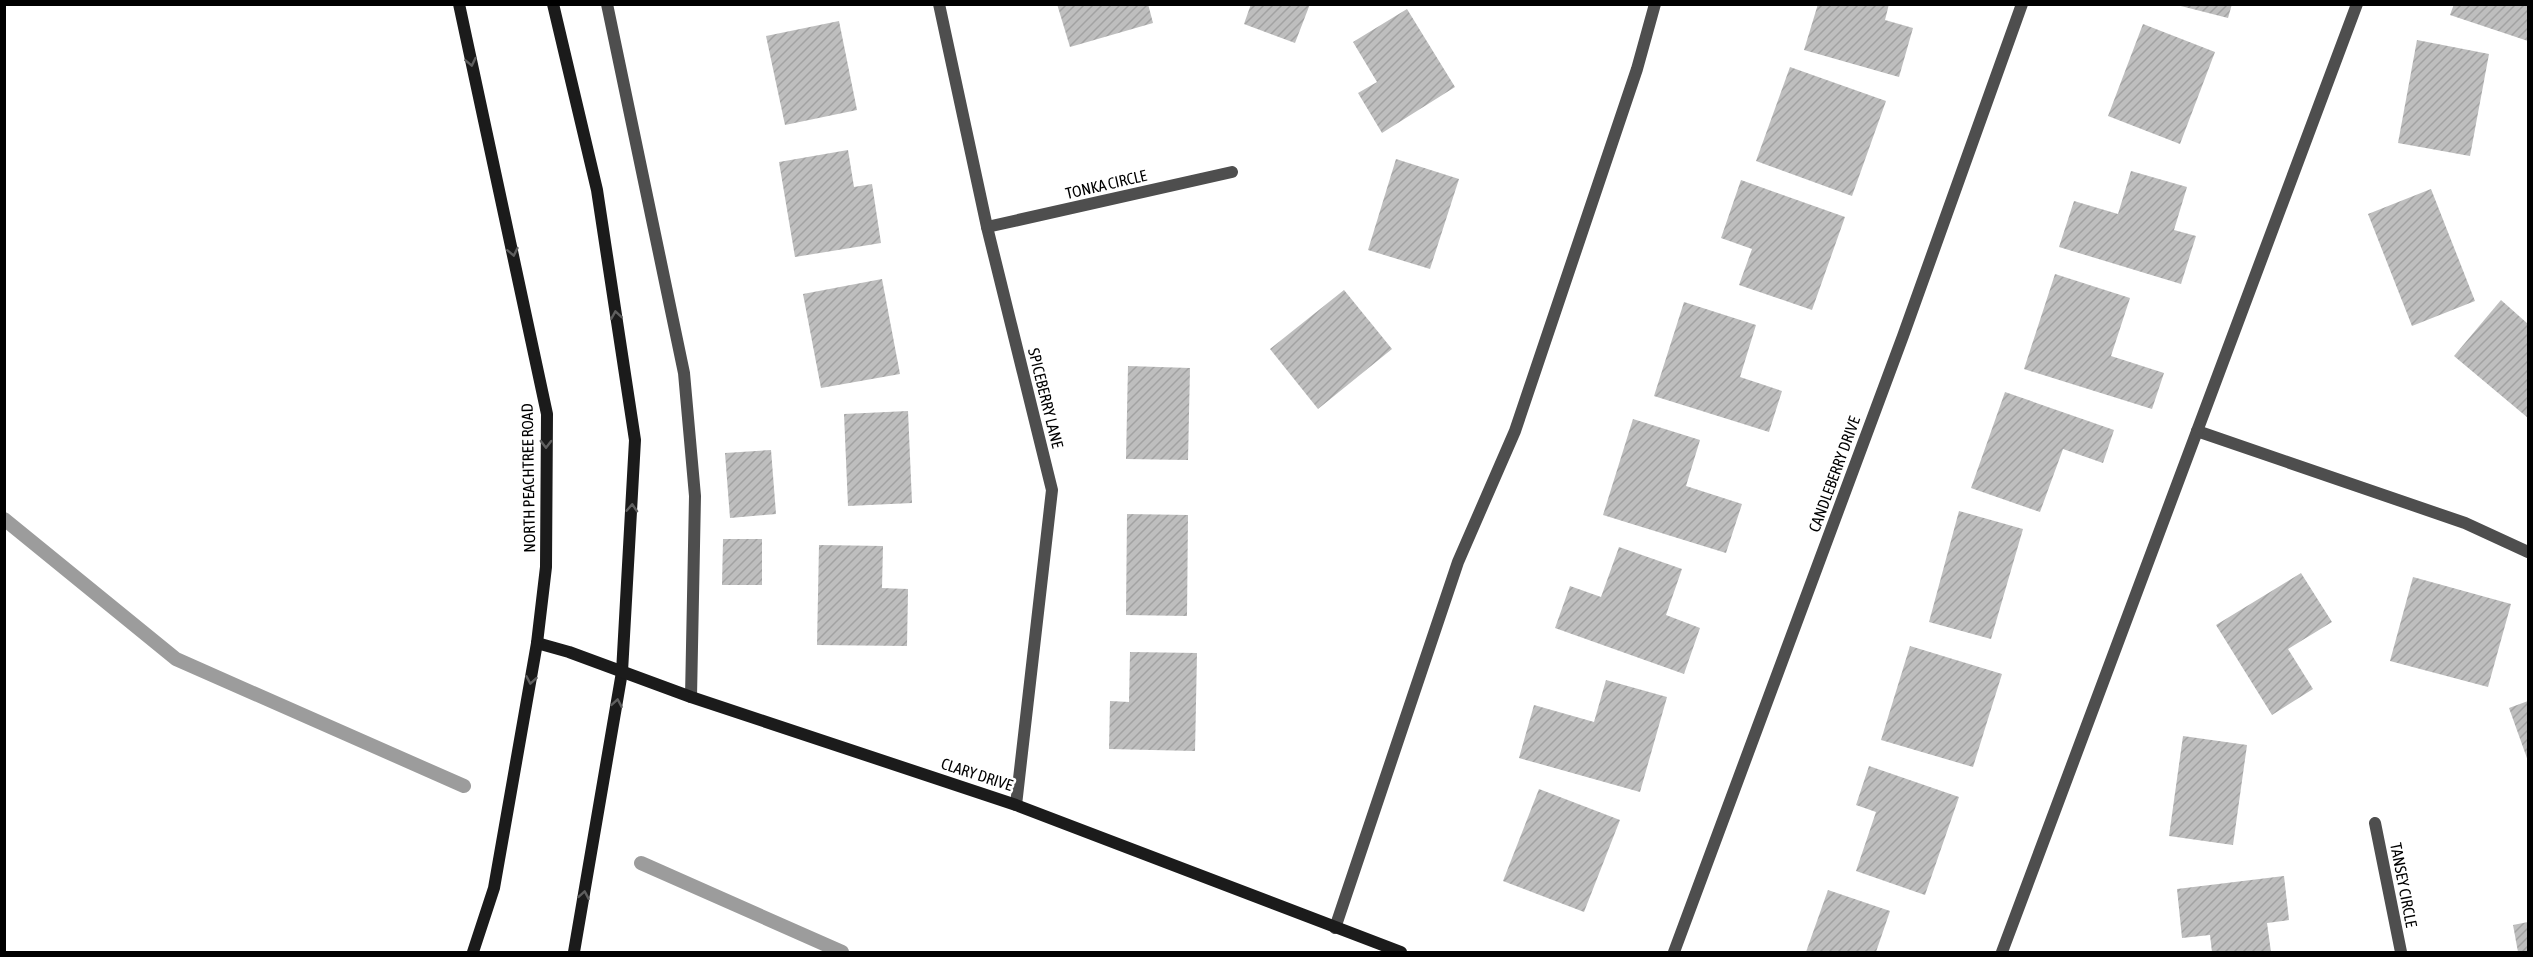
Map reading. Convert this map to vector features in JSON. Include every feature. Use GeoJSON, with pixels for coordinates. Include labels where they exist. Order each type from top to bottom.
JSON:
{"type":"FeatureCollection","features":[{"type":"Feature","properties":{"kind":"main road","name":"NORTH PEACHTREE ROAD"},"geometry":{"type":"LineString","coordinates":[[459,4],[547,414],[546,567],[537,643],[494,888],[473,952]]}},
{"type":"Feature","properties":{"kind":"main road"},"geometry":{"type":"LineString","coordinates":[[553,4],[597,190],[635,440],[622,672],[574,952]]}},
{"type":"Feature","properties":{"kind":"main road","name":"CLARY DRIVE"},"geometry":{"type":"LineString","coordinates":[[537,643],[569,651],[691,697],[1016,805],[1401,952]]}},
{"type":"Feature","properties":{"kind":"street"},"geometry":{"type":"LineString","coordinates":[[607,4],[684,373],[695,496],[691,697]]}},
{"type":"Feature","properties":{"kind":"street","name":"SPICEBERRY LANE"},"geometry":{"type":"LineString","coordinates":[[939,4],[987,227],[1052,490],[1016,805]]}},
{"type":"Feature","properties":{"kind":"street"},"geometry":{"type":"LineString","coordinates":[[1335,928],[1458,562],[1519,419],[1637,69],[1655,4]]}},
{"type":"Feature","properties":{"kind":"street","name":"CANDLEBERRY DRIVE"},"geometry":{"type":"LineString","coordinates":[[1674,952],[1899,347],[2022,4]]}},
{"type":"Feature","properties":{"kind":"street"},"geometry":{"type":"LineString","coordinates":[[2002,952],[2357,4]]}},
{"type":"Feature","properties":{"kind":"street","name":"TONKA CIRCLE"},"geometry":{"type":"LineString","coordinates":[[987,227],[1232,172]]}},
{"type":"Feature","properties":{"kind":"street"},"geometry":{"type":"LineString","coordinates":[[2197,430],[2465,523],[2529,552]]}},
{"type":"Feature","properties":{"kind":"street","name":"TANSEY CIRCLE"},"geometry":{"type":"LineString","coordinates":[[2375,823],[2401,952]]}},
{"type":"Feature","properties":{"kind":"building"},"geometry":{"type":"Polygon","coordinates":[[[1057,4],[1148,4],[1153,23],[1070,47],[1057,4]]]}},
{"type":"Feature","properties":{"kind":"building"},"geometry":{"type":"Polygon","coordinates":[[[1251,4],[1310,4],[1295,43],[1244,24],[1251,4]]]}},
{"type":"Feature","properties":{"kind":"building"},"geometry":{"type":"Polygon","coordinates":[[[1818,4],[1889,4],[1885,20],[1913,28],[1899,77],[1804,50],[1818,4]]]}},
{"type":"Feature","properties":{"kind":"building"},"geometry":{"type":"Polygon","coordinates":[[[2173,4],[2232,4],[2228,18],[2173,4]]]}},
{"type":"Feature","properties":{"kind":"building"},"geometry":{"type":"Polygon","coordinates":[[[2454,4],[2528,4],[2528,41],[2450,15],[2454,4]]]}},
{"type":"Feature","properties":{"kind":"building"},"geometry":{"type":"Polygon","coordinates":[[[1407,9],[1455,87],[1382,133],[1358,93],[1377,82],[1353,42],[1407,9]]]}},
{"type":"Feature","properties":{"kind":"building"},"geometry":{"type":"Polygon","coordinates":[[[839,21],[857,110],[785,125],[766,36],[839,21]]]}},
{"type":"Feature","properties":{"kind":"building"},"geometry":{"type":"Polygon","coordinates":[[[2143,24],[2215,52],[2180,144],[2108,116],[2143,24]]]}},
{"type":"Feature","properties":{"kind":"building"},"geometry":{"type":"Polygon","coordinates":[[[2417,40],[2489,54],[2470,156],[2398,143],[2417,40]]]}},
{"type":"Feature","properties":{"kind":"building"},"geometry":{"type":"Polygon","coordinates":[[[1790,67],[1886,101],[1852,196],[1756,161],[1790,67]]]}},
{"type":"Feature","properties":{"kind":"building"},"geometry":{"type":"Polygon","coordinates":[[[848,150],[854,187],[872,184],[881,243],[795,257],[779,162],[848,150]]]}},
{"type":"Feature","properties":{"kind":"building"},"geometry":{"type":"Polygon","coordinates":[[[1396,159],[1459,179],[1430,269],[1368,250],[1396,159]]]}},
{"type":"Feature","properties":{"kind":"building"},"geometry":{"type":"Polygon","coordinates":[[[2131,171],[2187,187],[2174,230],[2196,236],[2181,284],[2059,247],[2074,201],[2118,214],[2131,171]]]}},
{"type":"Feature","properties":{"kind":"building"},"geometry":{"type":"Polygon","coordinates":[[[1741,180],[1845,217],[1812,310],[1739,285],[1752,249],[1721,238],[1741,180]]]}},
{"type":"Feature","properties":{"kind":"building"},"geometry":{"type":"Polygon","coordinates":[[[2431,189],[2475,301],[2412,326],[2368,214],[2431,189]]]}},
{"type":"Feature","properties":{"kind":"building"},"geometry":{"type":"Polygon","coordinates":[[[2055,274],[2130,298],[2111,356],[2164,373],[2152,409],[2024,369],[2055,274]]]}},
{"type":"Feature","properties":{"kind":"building"},"geometry":{"type":"Polygon","coordinates":[[[882,279],[900,374],[821,388],[803,294],[882,279]]]}},
{"type":"Feature","properties":{"kind":"building"},"geometry":{"type":"Polygon","coordinates":[[[1344,290],[1392,349],[1318,409],[1270,349],[1344,290]]]}},
{"type":"Feature","properties":{"kind":"building"},"geometry":{"type":"Polygon","coordinates":[[[2501,300],[2528,324],[2528,418],[2454,356],[2501,300]]]}},
{"type":"Feature","properties":{"kind":"building"},"geometry":{"type":"Polygon","coordinates":[[[1684,302],[1756,325],[1740,377],[1782,391],[1769,432],[1654,396],[1684,302]]]}},
{"type":"Feature","properties":{"kind":"building"},"geometry":{"type":"Polygon","coordinates":[[[1128,366],[1190,368],[1188,460],[1126,459],[1128,366]]]}},
{"type":"Feature","properties":{"kind":"building"},"geometry":{"type":"Polygon","coordinates":[[[2005,392],[2114,430],[2103,463],[2063,449],[2040,512],[1971,488],[2005,392]]]}},
{"type":"Feature","properties":{"kind":"building"},"geometry":{"type":"Polygon","coordinates":[[[908,411],[912,503],[848,506],[844,414],[908,411]]]}},
{"type":"Feature","properties":{"kind":"building"},"geometry":{"type":"Polygon","coordinates":[[[1633,419],[1700,440],[1686,486],[1742,504],[1726,553],[1603,515],[1633,419]]]}},
{"type":"Feature","properties":{"kind":"building"},"geometry":{"type":"Polygon","coordinates":[[[771,450],[776,514],[730,518],[725,453],[771,450]]]}},
{"type":"Feature","properties":{"kind":"building"},"geometry":{"type":"Polygon","coordinates":[[[1959,511],[2023,529],[1991,639],[1929,622],[1959,511]]]}},
{"type":"Feature","properties":{"kind":"building"},"geometry":{"type":"Polygon","coordinates":[[[1127,514],[1188,515],[1187,616],[1126,615],[1127,514]]]}},
{"type":"Feature","properties":{"kind":"building"},"geometry":{"type":"Polygon","coordinates":[[[723,539],[762,539],[762,585],[722,585],[723,539]]]}},
{"type":"Feature","properties":{"kind":"building"},"geometry":{"type":"Polygon","coordinates":[[[819,545],[883,546],[882,588],[908,589],[907,646],[817,645],[819,545]]]}},
{"type":"Feature","properties":{"kind":"building"},"geometry":{"type":"Polygon","coordinates":[[[1619,547],[1682,569],[1666,615],[1700,628],[1684,674],[1555,628],[1570,586],[1601,597],[1619,547]]]}},
{"type":"Feature","properties":{"kind":"building"},"geometry":{"type":"Polygon","coordinates":[[[2301,573],[2332,622],[2288,649],[2313,689],[2272,715],[2216,625],[2301,573]]]}},
{"type":"Feature","properties":{"kind":"building"},"geometry":{"type":"Polygon","coordinates":[[[2413,577],[2511,604],[2488,687],[2390,661],[2413,577]]]}},
{"type":"Feature","properties":{"kind":"building"},"geometry":{"type":"Polygon","coordinates":[[[1910,646],[2002,674],[1973,767],[1881,740],[1910,646]]]}},
{"type":"Feature","properties":{"kind":"building"},"geometry":{"type":"Polygon","coordinates":[[[1130,652],[1197,653],[1195,751],[1109,749],[1110,701],[1129,702],[1130,652]]]}},
{"type":"Feature","properties":{"kind":"building"},"geometry":{"type":"Polygon","coordinates":[[[1606,680],[1667,697],[1640,792],[1519,758],[1534,705],[1594,722],[1606,680]]]}},
{"type":"Feature","properties":{"kind":"building"},"geometry":{"type":"Polygon","coordinates":[[[2528,701],[2528,761],[2509,708],[2528,701]]]}},
{"type":"Feature","properties":{"kind":"building"},"geometry":{"type":"Polygon","coordinates":[[[2183,736],[2247,745],[2233,845],[2169,836],[2183,736]]]}},
{"type":"Feature","properties":{"kind":"building"},"geometry":{"type":"Polygon","coordinates":[[[1869,766],[1959,797],[1925,895],[1856,871],[1876,812],[1856,805],[1869,766]]]}},
{"type":"Feature","properties":{"kind":"building"},"geometry":{"type":"Polygon","coordinates":[[[1539,789],[1620,820],[1584,912],[1503,881],[1539,789]]]}},
{"type":"Feature","properties":{"kind":"building"},"geometry":{"type":"Polygon","coordinates":[[[2284,876],[2289,920],[2267,923],[2271,952],[2212,952],[2210,935],[2182,938],[2177,889],[2284,876]]]}},
{"type":"Feature","properties":{"kind":"building"},"geometry":{"type":"Polygon","coordinates":[[[1828,890],[1890,911],[1876,952],[1806,952],[1828,890]]]}},
{"type":"Feature","properties":{"kind":"building"},"geometry":{"type":"Polygon","coordinates":[[[2528,922],[2528,952],[2518,952],[2513,925],[2528,922]]]}},
{"type":"Feature","properties":{"kind":"waterway"},"geometry":{"type":"LineString","coordinates":[[4,519],[176,659],[464,786]]}},
{"type":"Feature","properties":{"kind":"waterway"},"geometry":{"type":"LineString","coordinates":[[641,863],[842,952]]}}]}
